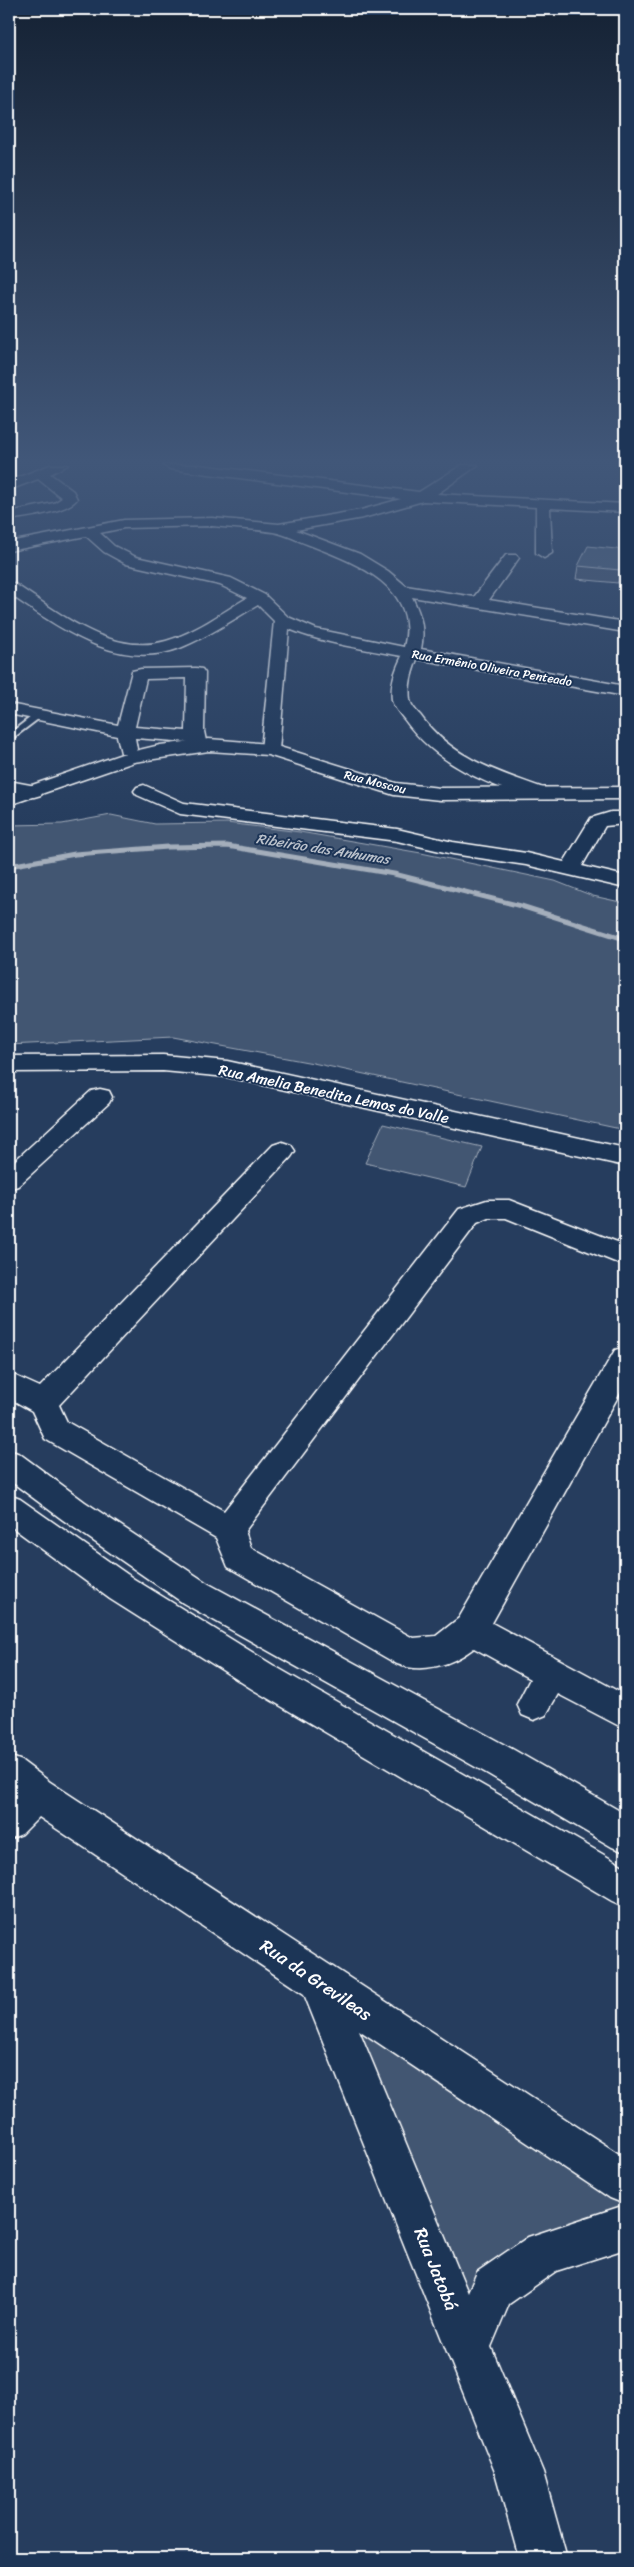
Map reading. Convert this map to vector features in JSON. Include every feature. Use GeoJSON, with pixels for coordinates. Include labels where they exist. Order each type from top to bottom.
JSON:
{"type":"FeatureCollection","features":[{"type":"Feature","properties":{"kind":"street","name":"Rua Ermênio Oliveira Penteado"},"geometry":{"type":"LineString","coordinates":[[233,585],[259,598],[282,620],[310,632],[411,654],[625,691]]}},
{"type":"Feature","properties":{"kind":"street"},"geometry":{"type":"LineString","coordinates":[[395,585],[401,590],[412,613],[416,634],[411,654],[401,678],[401,702],[418,727],[442,750],[476,771],[539,793]]}},
{"type":"Feature","properties":{"kind":"street"},"geometry":{"type":"LineString","coordinates":[[478,603],[491,585]]}},
{"type":"Feature","properties":{"kind":"street"},"geometry":{"type":"LineString","coordinates":[[9,587],[86,635],[133,650],[171,645],[259,598]]}},
{"type":"Feature","properties":{"kind":"street"},"geometry":{"type":"LineString","coordinates":[[401,590],[625,627]]}},
{"type":"Feature","properties":{"kind":"street"},"geometry":{"type":"LineString","coordinates":[[270,741],[282,620]]}},
{"type":"Feature","properties":{"kind":"street"},"geometry":{"type":"LineString","coordinates":[[133,650],[141,674]]}},
{"type":"Feature","properties":{"kind":"street"},"geometry":{"type":"LineString","coordinates":[[9,709],[125,732],[197,739],[196,673],[138,675],[125,732],[129,758]]}},
{"type":"Feature","properties":{"kind":"street","name":"Rua Moscou"},"geometry":{"type":"LineString","coordinates":[[9,799],[129,758],[160,751],[270,741],[394,789],[440,794],[625,793]]}},
{"type":"Feature","properties":{"kind":"street"},"geometry":{"type":"LineString","coordinates":[[9,787],[34,791]]}},
{"type":"Feature","properties":{"kind":"street"},"geometry":{"type":"LineString","coordinates":[[144,791],[180,808],[397,836],[453,848],[526,859],[625,882]]}},
{"type":"Feature","properties":{"kind":"street"},"geometry":{"type":"LineString","coordinates":[[570,869],[598,822],[610,818],[625,818]]}},
{"type":"Feature","properties":{"kind":"street","name":"Rua Amelia Benedita Lemos do Valle"},"geometry":{"type":"LineString","coordinates":[[9,1064],[163,1064],[227,1069],[625,1157]]}},
{"type":"Feature","properties":{"kind":"street"},"geometry":{"type":"LineString","coordinates":[[9,1180],[100,1098]]}},
{"type":"Feature","properties":{"kind":"street"},"geometry":{"type":"LineString","coordinates":[[43,1403],[282,1151]]}},
{"type":"Feature","properties":{"kind":"street"},"geometry":{"type":"LineString","coordinates":[[228,1529],[468,1216],[487,1209],[509,1209],[625,1256]]}},
{"type":"Feature","properties":{"kind":"street"},"geometry":{"type":"LineString","coordinates":[[9,1384],[43,1403],[56,1430],[228,1529],[239,1557],[409,1653],[431,1654],[455,1644],[471,1629],[625,1358]]}},
{"type":"Feature","properties":{"kind":"street"},"geometry":{"type":"LineString","coordinates":[[9,1463],[195,1593],[501,1762],[625,1834]]}},
{"type":"Feature","properties":{"kind":"street"},"geometry":{"type":"LineString","coordinates":[[9,1508],[122,1589],[264,1678],[625,1888]]}},
{"type":"Feature","properties":{"kind":"street"},"geometry":{"type":"LineString","coordinates":[[471,1629],[625,1713]]}},
{"type":"Feature","properties":{"kind":"street"},"geometry":{"type":"LineString","coordinates":[[534,1704],[552,1673]]}},
{"type":"Feature","properties":{"kind":"street"},"geometry":{"type":"LineString","coordinates":[[9,1821],[23,1783]]}},
{"type":"Feature","properties":{"kind":"street","name":"Rua da Grevileas"},"geometry":{"type":"LineString","coordinates":[[23,1783],[319,1982],[625,2183]]}},
{"type":"Feature","properties":{"kind":"street","name":"Rua Jatobá"},"geometry":{"type":"LineString","coordinates":[[319,1982],[519,2472],[543,2558]]}},
{"type":"Feature","properties":{"kind":"street"},"geometry":{"type":"LineString","coordinates":[[468,2347],[493,2288],[544,2253],[625,2227]]}},
{"type":"Feature","properties":{"kind":"lane"},"geometry":{"type":"LineString","coordinates":[[9,738],[38,716]]}},
{"type":"Feature","properties":{"kind":"shaded area"},"geometry":{"type":"Polygon","coordinates":[[[111,815],[155,824],[227,823],[300,832],[421,853],[555,881],[593,896],[625,903],[625,1130],[313,1063],[173,1037],[9,1045],[9,825],[62,824],[111,815]]]}},
{"type":"Feature","properties":{"kind":"shaded area"},"geometry":{"type":"Polygon","coordinates":[[[383,1124],[482,1147],[466,1187],[365,1163],[383,1124]]]}},
{"type":"Feature","properties":{"kind":"shaded area"},"geometry":{"type":"Polygon","coordinates":[[[344,2013],[625,2202],[625,2215],[546,2235],[468,2309],[344,2013]]]}},
{"type":"Feature","properties":{"kind":"waterway","name":"Ribeirão das Anhumas"},"geometry":{"type":"LineString","coordinates":[[9,866],[75,854],[168,847],[227,846],[394,874],[521,906],[625,939]]}}]}
